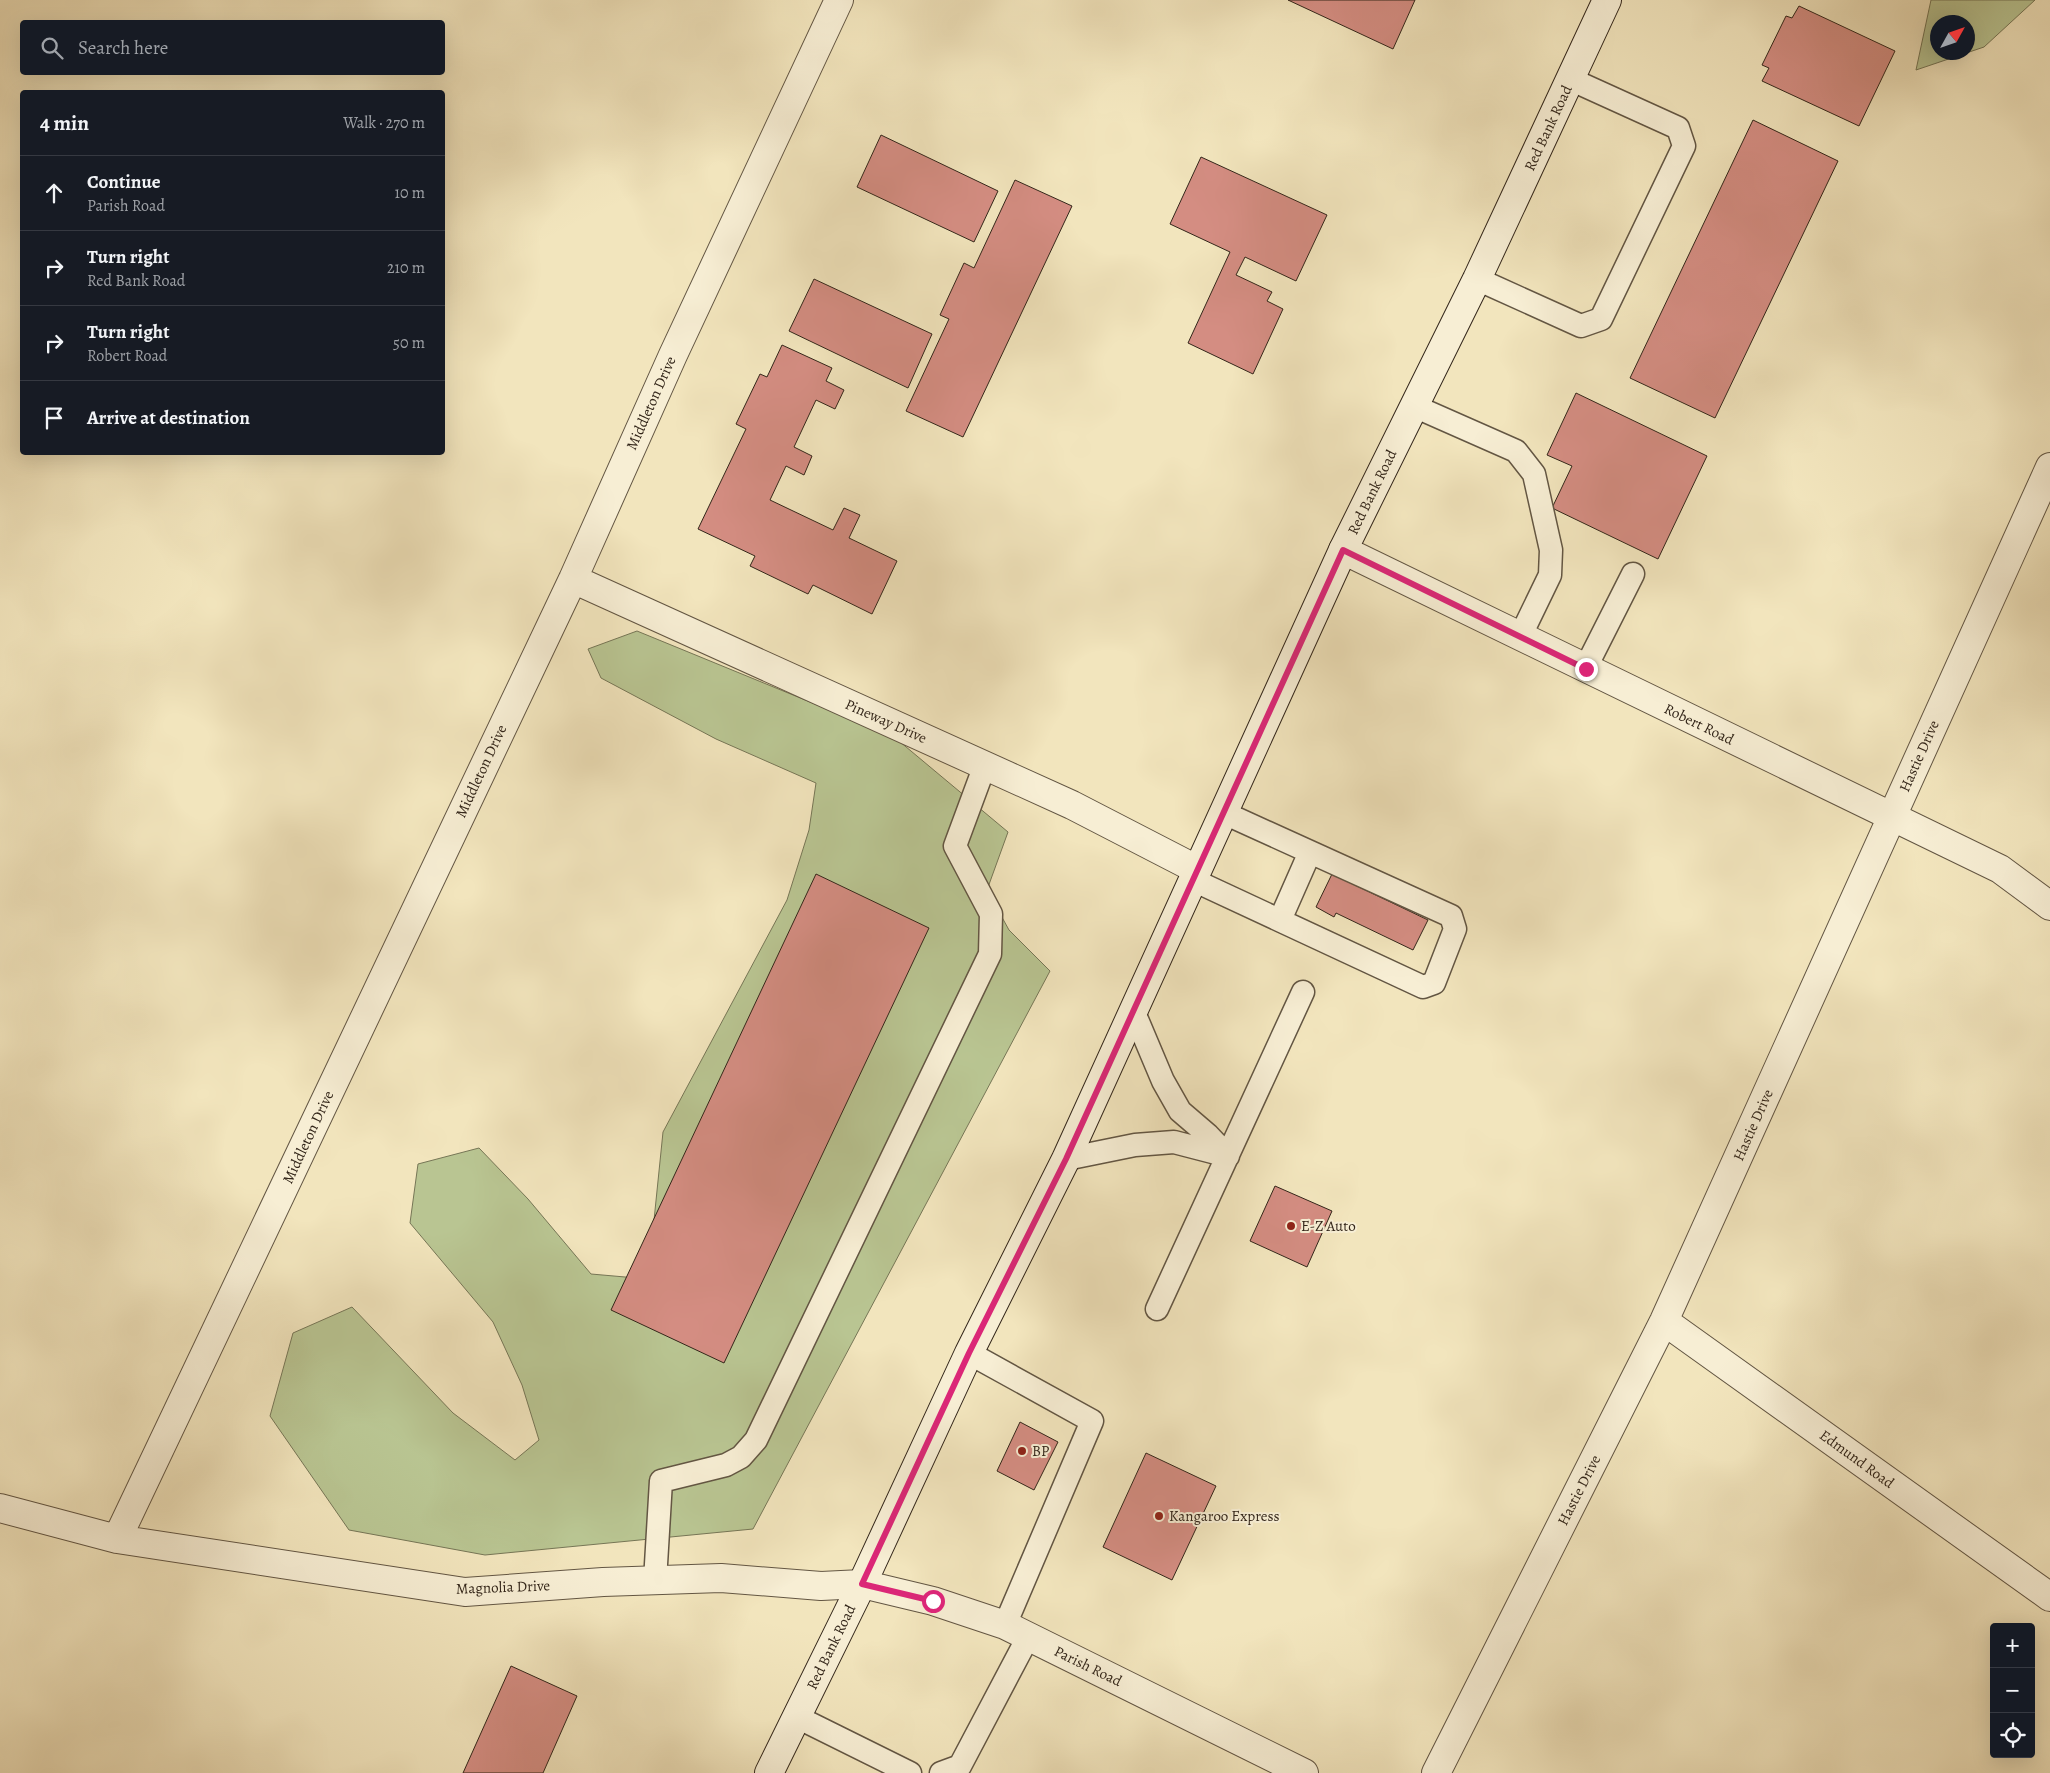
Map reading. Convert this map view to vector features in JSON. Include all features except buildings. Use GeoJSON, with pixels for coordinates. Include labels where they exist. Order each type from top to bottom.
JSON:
{"type":"FeatureCollection","features":[{"type":"Feature","properties":{"kind":"street","name":"Middleton Drive"},"geometry":{"type":"LineString","coordinates":[[117,1539],[573,579],[673,355],[839,0]]}},
{"type":"Feature","properties":{"kind":"street","name":"Red Bank Road"},"geometry":{"type":"LineString","coordinates":[[769,1773],[862,1584],[969,1353],[1066,1159],[1222,812],[1343,550],[1477,279],[1607,0]]}},
{"type":"Feature","properties":{"kind":"street","name":"Hastie Drive"},"geometry":{"type":"LineString","coordinates":[[1436,1773],[1664,1321],[2050,467]]}},
{"type":"Feature","properties":{"kind":"street","name":"Robert Road"},"geometry":{"type":"LineString","coordinates":[[1343,550],[2000,870],[2050,906]]}},
{"type":"Feature","properties":{"kind":"street","name":"Pineway Drive"},"geometry":{"type":"LineString","coordinates":[[573,579],[1072,805],[1194,874]]}},
{"type":"Feature","properties":{"kind":"street","name":"Edmund Road"},"geometry":{"type":"LineString","coordinates":[[1664,1321],[2050,1597]]}},
{"type":"Feature","properties":{"kind":"street","name":"Magnolia Drive"},"geometry":{"type":"LineString","coordinates":[[0,1508],[117,1539],[465,1592],[603,1582],[721,1578],[821,1586],[862,1584]]}},
{"type":"Feature","properties":{"kind":"street","name":"Parish Road"},"geometry":{"type":"LineString","coordinates":[[862,1584],[933,1601],[1017,1631],[1304,1773]]}},
{"type":"Feature","properties":{"kind":"lane"},"geometry":{"type":"LineString","coordinates":[[1477,279],[1581,326],[1601,319],[1684,146],[1678,128],[1570,79]]}},
{"type":"Feature","properties":{"kind":"lane"},"geometry":{"type":"LineString","coordinates":[[1414,406],[1516,451],[1534,474],[1551,550],[1550,575],[1520,637]]}},
{"type":"Feature","properties":{"kind":"lane"},"geometry":{"type":"LineString","coordinates":[[1586,669],[1633,574]]}},
{"type":"Feature","properties":{"kind":"lane"},"geometry":{"type":"LineString","coordinates":[[655,1581],[661,1481],[726,1465],[741,1457],[756,1440],[990,954],[991,914],[955,846],[985,765]]}},
{"type":"Feature","properties":{"kind":"lane"},"geometry":{"type":"LineString","coordinates":[[1194,874],[1280,920],[1423,987],[1434,983],[1455,929],[1450,916],[1222,812]]}},
{"type":"Feature","properties":{"kind":"lane"},"geometry":{"type":"LineString","coordinates":[[1280,920],[1310,852]]}},
{"type":"Feature","properties":{"kind":"lane"},"geometry":{"type":"LineString","coordinates":[[1157,1309],[1303,992]]}},
{"type":"Feature","properties":{"kind":"lane"},"geometry":{"type":"LineString","coordinates":[[1133,1010],[1163,1081],[1180,1111],[1208,1135],[1228,1156]]}},
{"type":"Feature","properties":{"kind":"lane"},"geometry":{"type":"LineString","coordinates":[[1066,1159],[1135,1145],[1174,1142],[1228,1156]]}},
{"type":"Feature","properties":{"kind":"lane"},"geometry":{"type":"LineString","coordinates":[[941,1773],[960,1766],[1017,1631],[1092,1421],[969,1353]]}},
{"type":"Feature","properties":{"kind":"lane"},"geometry":{"type":"LineString","coordinates":[[797,1717],[910,1773]]}},
{"type":"Feature","properties":{"kind":"green space"},"geometry":{"type":"Polygon","coordinates":[[[1931,0],[2035,0],[1984,47],[1975,50],[1975,15],[1930,15],[1930,60],[1946,60],[1916,70],[1931,0]]]}},
{"type":"Feature","properties":{"kind":"green space"},"geometry":{"type":"Polygon","coordinates":[[[637,631],[893,736],[1008,832],[987,890],[1009,930],[1050,971],[753,1529],[485,1555],[349,1530],[270,1416],[293,1333],[352,1307],[453,1413],[515,1460],[539,1440],[522,1385],[493,1322],[410,1223],[418,1164],[479,1148],[528,1199],[591,1274],[648,1279],[663,1132],[787,900],[809,830],[816,783],[716,739],[601,678],[588,649],[637,631]]]}},
{"type":"Feature","properties":{"kind":"place","name":"E-Z Auto"},"geometry":{"type":"Point","coordinates":[1291,1226]}},
{"type":"Feature","properties":{"kind":"place","name":"BP"},"geometry":{"type":"Point","coordinates":[1022,1451]}},
{"type":"Feature","properties":{"kind":"place","name":"Kangaroo Express"},"geometry":{"type":"Point","coordinates":[1159,1516]}},
{"type":"Feature","properties":{"kind":"route"},"geometry":{"type":"LineString","coordinates":[[933,1601],[862,1584],[969,1353],[1066,1159],[1343,550],[1586,669]]}}]}
